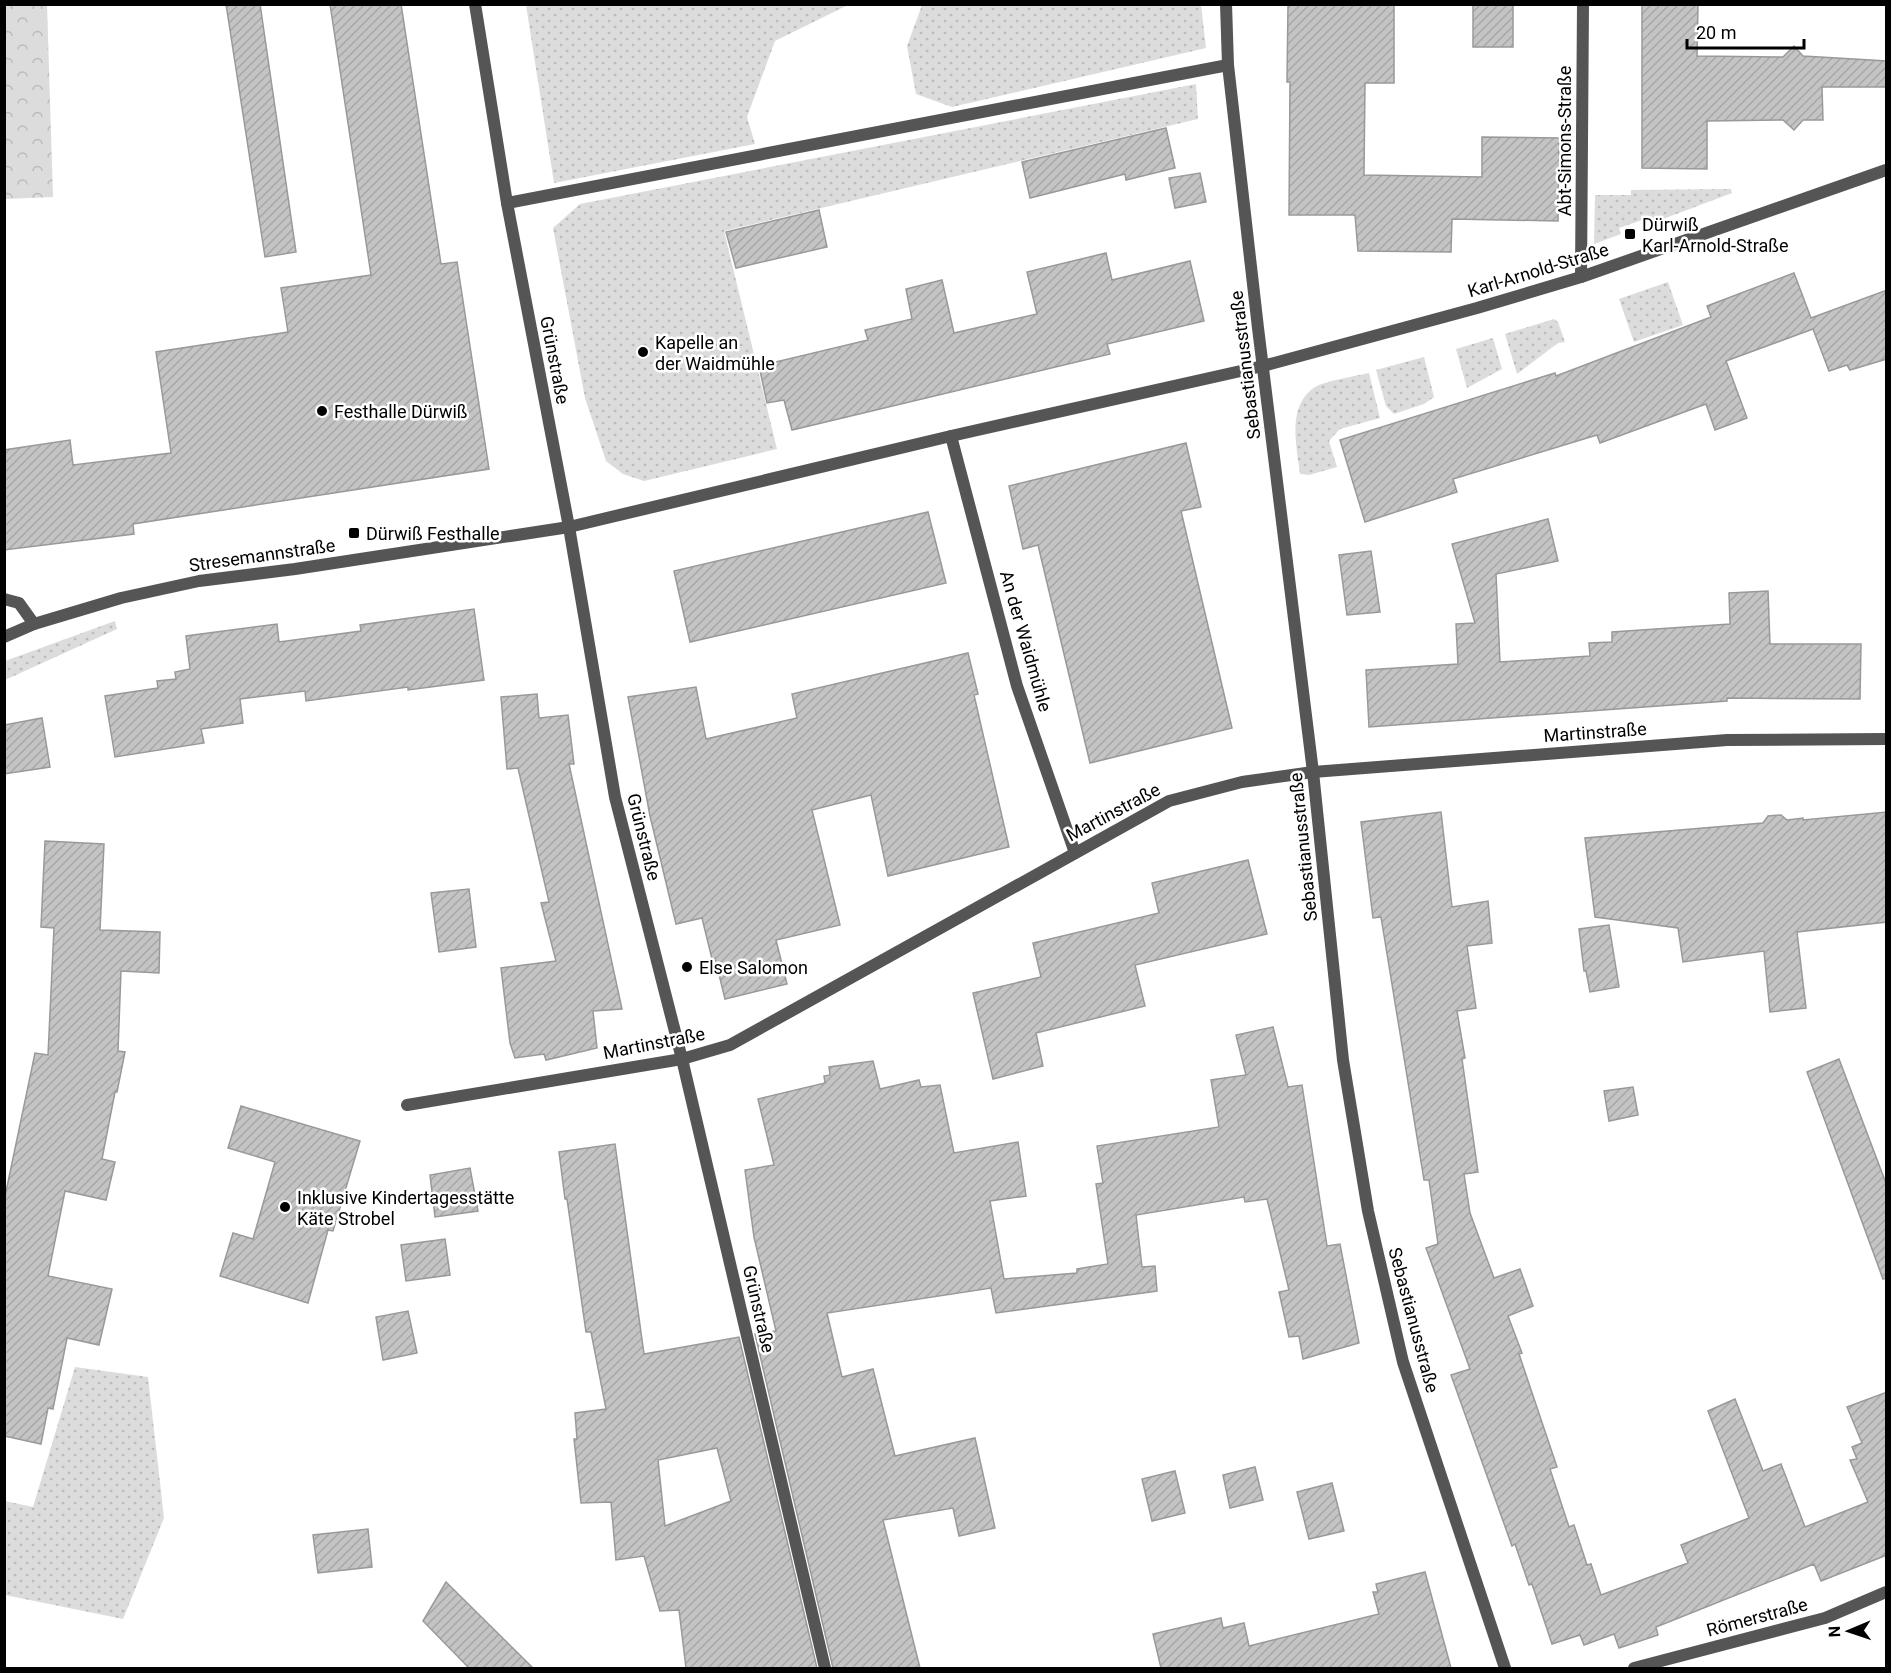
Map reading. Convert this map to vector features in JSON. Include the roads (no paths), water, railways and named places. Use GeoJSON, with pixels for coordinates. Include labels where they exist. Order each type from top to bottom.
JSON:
{"type":"FeatureCollection","features":[{"type":"Feature","properties":{"kind":"street","name":"Grünstraße"},"geometry":{"type":"LineString","coordinates":[[475,4],[507,203],[569,527],[615,796],[682,1059],[825,1668]]}},
{"type":"Feature","properties":{"kind":"street","name":"Sebastianusstraße"},"geometry":{"type":"LineString","coordinates":[[1226,4],[1228,65],[1313,772],[1343,1060],[1368,1211],[1403,1362],[1505,1668]]}},
{"type":"Feature","properties":{"kind":"street","name":"Abt-Simons-Straße"},"geometry":{"type":"LineString","coordinates":[[1581,277],[1583,4]]}},
{"type":"Feature","properties":{"kind":"street"},"geometry":{"type":"LineString","coordinates":[[507,203],[1228,65]]}},
{"type":"Feature","properties":{"kind":"street","name":"Karl-Arnold-Straße"},"geometry":{"type":"LineString","coordinates":[[1263,366],[1477,308],[1581,277],[1887,170]]}},
{"type":"Feature","properties":{"kind":"street"},"geometry":{"type":"LineString","coordinates":[[569,527],[951,436],[1263,366]]}},
{"type":"Feature","properties":{"kind":"street","name":"An der Waidmühle"},"geometry":{"type":"LineString","coordinates":[[951,436],[1017,686],[1075,853]]}},
{"type":"Feature","properties":{"kind":"street","name":"Stresemannstraße"},"geometry":{"type":"LineString","coordinates":[[4,637],[34,624],[121,598],[199,581],[295,569],[569,527]]}},
{"type":"Feature","properties":{"kind":"street"},"geometry":{"type":"LineString","coordinates":[[4,598],[19,603],[34,624]]}},
{"type":"Feature","properties":{"kind":"street","name":"Martinstraße"},"geometry":{"type":"LineString","coordinates":[[407,1105],[682,1059],[730,1045],[1168,801],[1242,782],[1313,772],[1726,740],[1887,739]]}},
{"type":"Feature","properties":{"kind":"street","name":"Römerstraße"},"geometry":{"type":"LineString","coordinates":[[1634,1668],[1824,1618],[1887,1592]]}},
{"type":"Feature","properties":{"kind":"place","name":"Dürwiß Karl-Arnold-Straße"},"geometry":{"type":"Point","coordinates":[1630,234]}},
{"type":"Feature","properties":{"kind":"place","name":"Kapelle an der Waidmühle"},"geometry":{"type":"Point","coordinates":[643,352]}},
{"type":"Feature","properties":{"kind":"place","name":"Festhalle Dürwiß"},"geometry":{"type":"Point","coordinates":[322,411]}},
{"type":"Feature","properties":{"kind":"place","name":"Dürwiß Festhalle"},"geometry":{"type":"Point","coordinates":[354,533]}},
{"type":"Feature","properties":{"kind":"place","name":"Else Salomon"},"geometry":{"type":"Point","coordinates":[687,967]}},
{"type":"Feature","properties":{"kind":"place","name":"Inklusive Kindertagesstätte Käte Strobel"},"geometry":{"type":"Point","coordinates":[285,1207]}}]}
